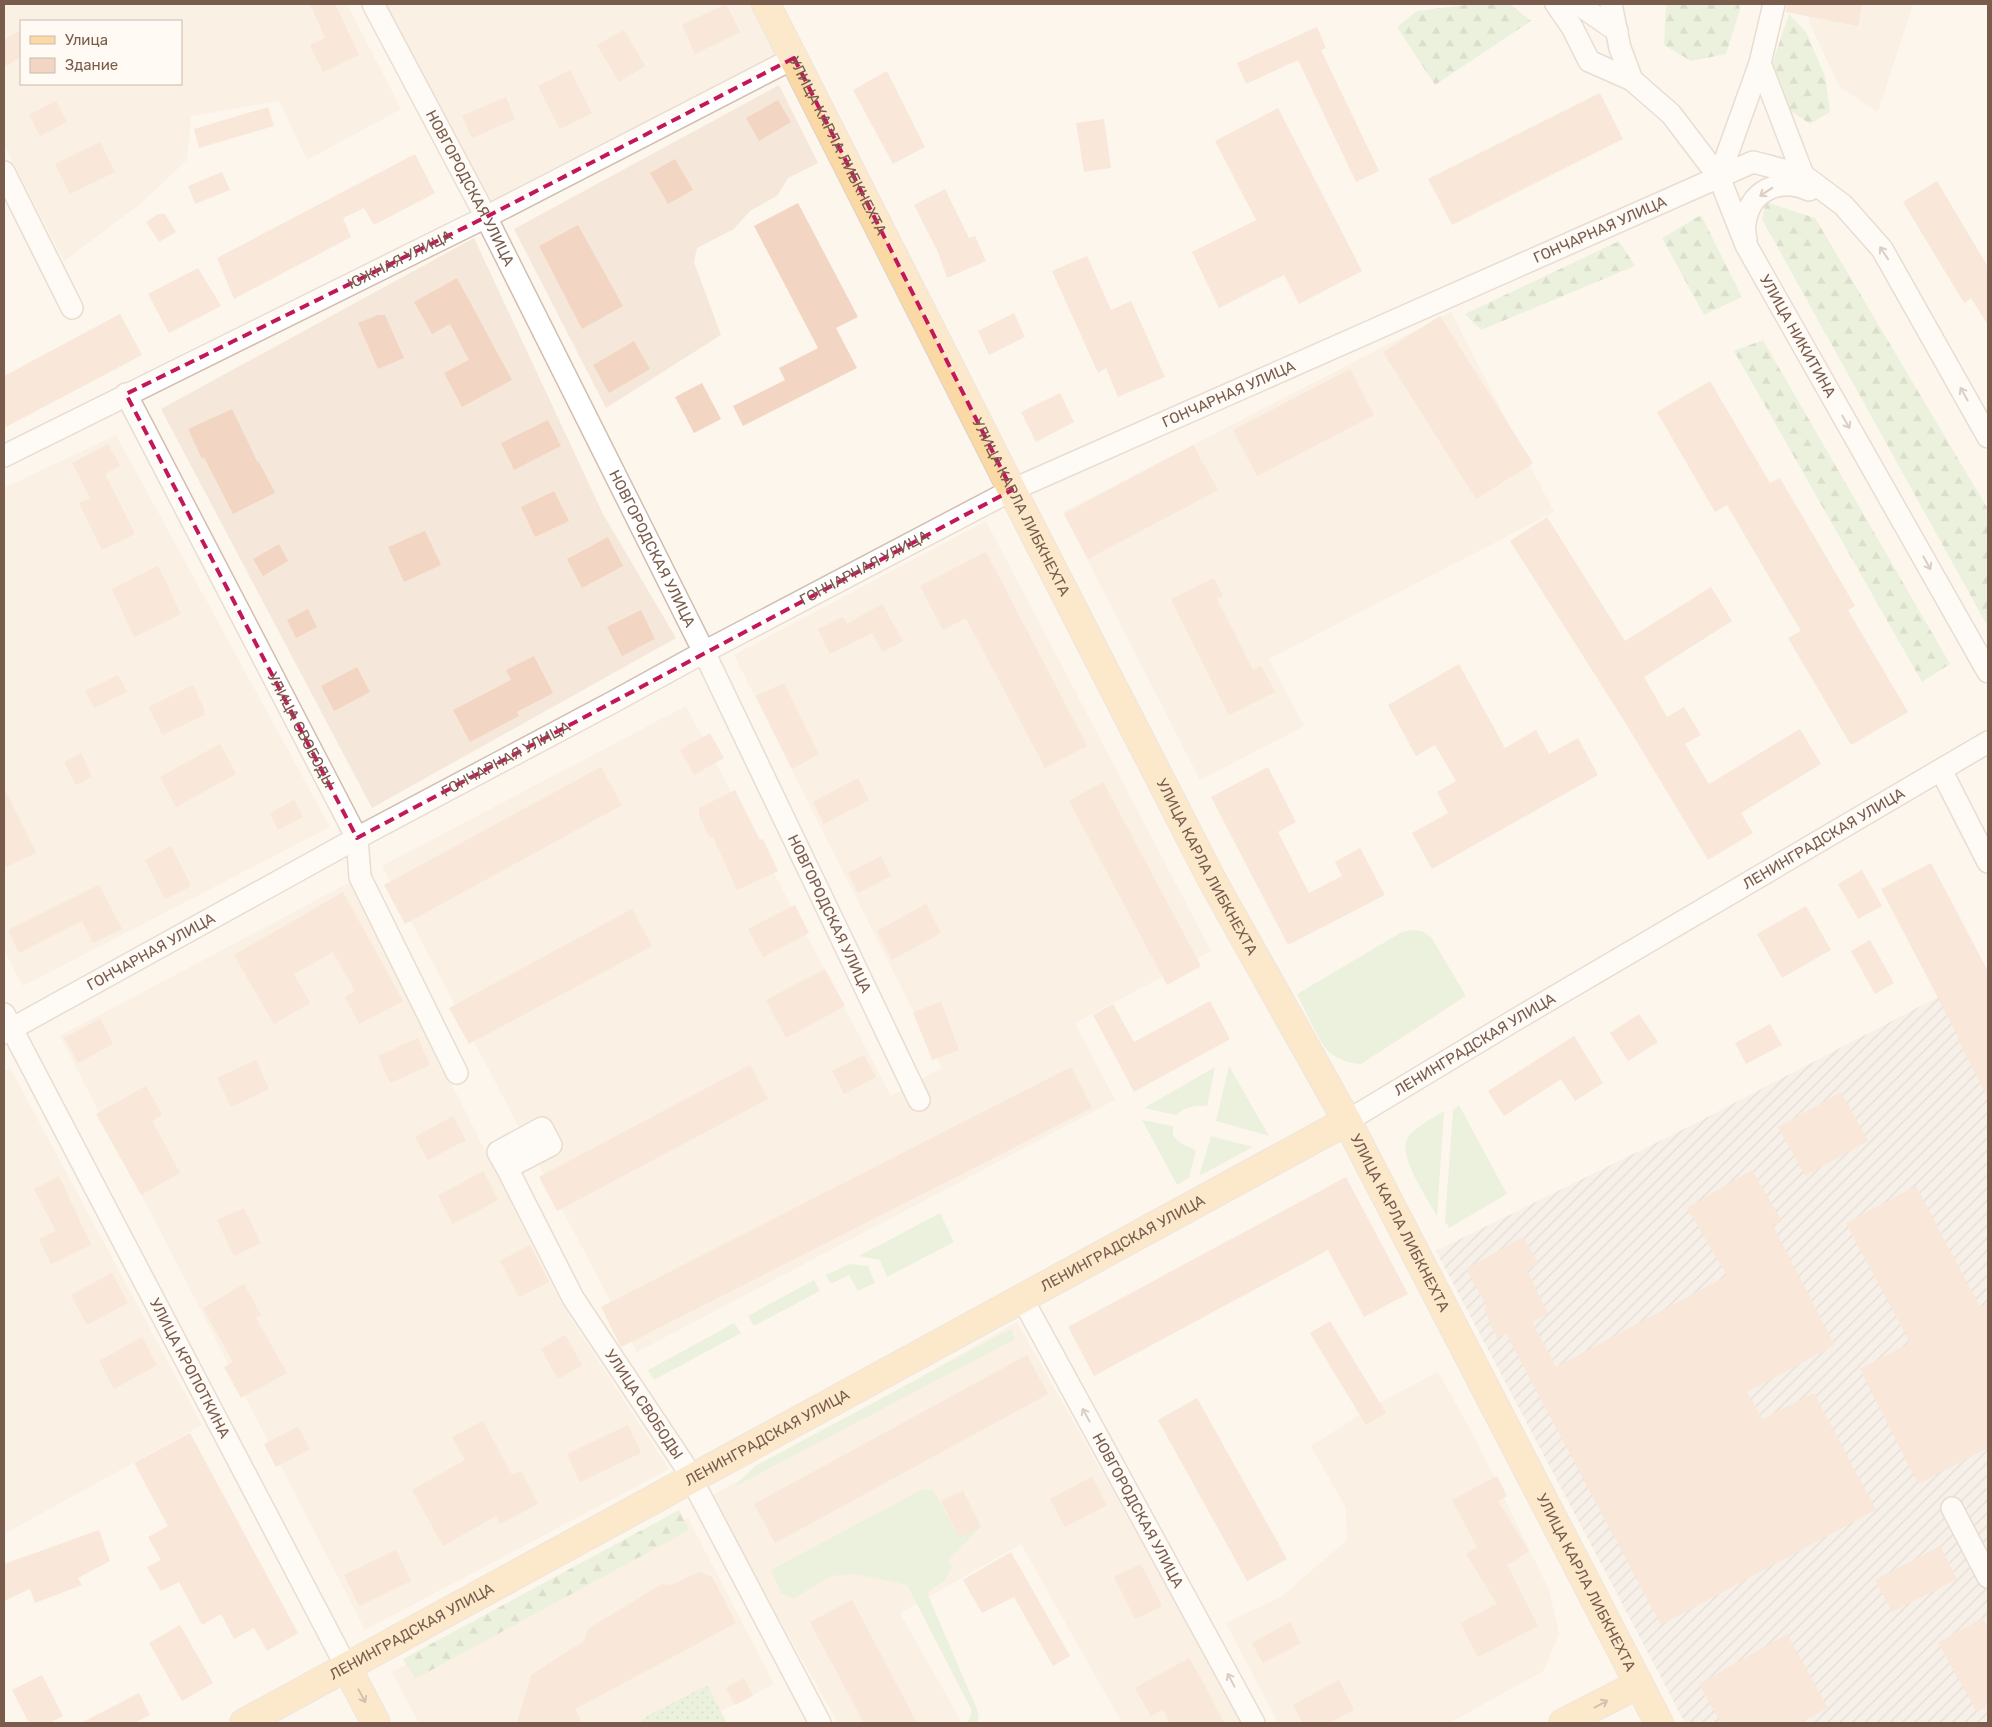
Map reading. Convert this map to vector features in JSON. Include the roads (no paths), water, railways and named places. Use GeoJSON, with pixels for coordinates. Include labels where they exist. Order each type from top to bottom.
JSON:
{"type":"FeatureCollection","features":[{"type":"Feature","properties":{"kind":"main road","name":"УЛИЦА КАРЛА ЛИБКНЕХТА"},"geometry":{"type":"LineString","coordinates":[[766,4],[1212,880],[1347,1121],[1659,1723]]}},
{"type":"Feature","properties":{"kind":"main road","name":"ЛЕНИНГРАДСКАЯ УЛИЦА"},"geometry":{"type":"LineString","coordinates":[[244,1723],[1347,1121]]}},
{"type":"Feature","properties":{"kind":"main road","name":"УЛИЦА КРОПОТКИНА"},"geometry":{"type":"LineString","coordinates":[[347,1668],[376,1723]]}},
{"type":"Feature","properties":{"kind":"main road"},"geometry":{"type":"LineString","coordinates":[[1563,1723],[1639,1684]]}},
{"type":"Feature","properties":{"kind":"street","name":"НОВГОРОДСКАЯ УЛИЦА"},"geometry":{"type":"LineString","coordinates":[[373,4],[486,217],[704,652],[919,1100]]}},
{"type":"Feature","properties":{"kind":"street"},"geometry":{"type":"LineString","coordinates":[[1556,4],[1572,27],[1589,60],[1632,80]]}},
{"type":"Feature","properties":{"kind":"street"},"geometry":{"type":"LineString","coordinates":[[1578,4],[1617,31]]}},
{"type":"Feature","properties":{"kind":"street","name":"УЛИЦА НИКИТИНА"},"geometry":{"type":"LineString","coordinates":[[1611,4],[1620,48],[1632,80],[1670,114],[1719,177],[1746,245],[1988,672]]}},
{"type":"Feature","properties":{"kind":"street"},"geometry":{"type":"LineString","coordinates":[[1719,177],[1760,63],[1774,4]]}},
{"type":"Feature","properties":{"kind":"street","name":"ЮЖНАЯ УЛИЦА"},"geometry":{"type":"LineString","coordinates":[[4,456],[486,217],[794,58]]}},
{"type":"Feature","properties":{"kind":"street"},"geometry":{"type":"LineString","coordinates":[[1760,63],[1803,175],[1843,206],[1882,249],[1988,437]]}},
{"type":"Feature","properties":{"kind":"street","name":"ГОНЧАРНАЯ УЛИЦА"},"geometry":{"type":"LineString","coordinates":[[6,1025],[704,652],[1012,490],[1753,162],[1803,175]]}},
{"type":"Feature","properties":{"kind":"street"},"geometry":{"type":"LineString","coordinates":[[4,172],[72,308]]}},
{"type":"Feature","properties":{"kind":"street"},"geometry":{"type":"LineString","coordinates":[[1746,245],[1745,224],[1751,204],[1766,189],[1783,184],[1805,188],[1843,206]]}},
{"type":"Feature","properties":{"kind":"street","name":"УЛИЦА СВОБОДЫ"},"geometry":{"type":"LineString","coordinates":[[126,394],[357,838],[360,877],[457,1073]]}},
{"type":"Feature","properties":{"kind":"street","name":"ЛЕНИНГРАДСКАЯ УЛИЦА"},"geometry":{"type":"LineString","coordinates":[[1347,1121],[1988,742]]}},
{"type":"Feature","properties":{"kind":"street"},"geometry":{"type":"LineString","coordinates":[[1941,770],[1988,862]]}},
{"type":"Feature","properties":{"kind":"street","name":"УЛИЦА КРОПОТКИНА"},"geometry":{"type":"LineString","coordinates":[[6,1025],[347,1668]]}},
{"type":"Feature","properties":{"kind":"street","name":"УЛИЦА СВОБОДЫ"},"geometry":{"type":"LineString","coordinates":[[507,1168],[573,1298],[692,1478],[820,1723]]}},
{"type":"Feature","properties":{"kind":"street","name":"НОВГОРОДСКАЯ УЛИЦА"},"geometry":{"type":"LineString","coordinates":[[1022,1298],[1254,1723]]}},
{"type":"Feature","properties":{"kind":"street"},"geometry":{"type":"LineString","coordinates":[[1952,1508],[1988,1577]]}}]}
